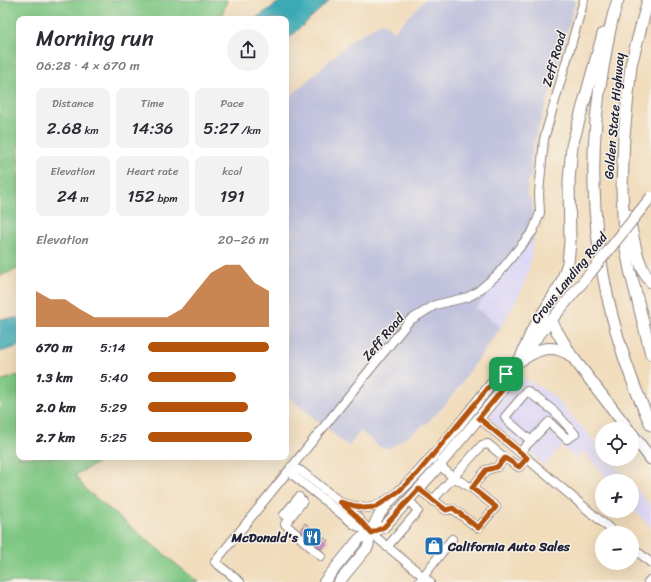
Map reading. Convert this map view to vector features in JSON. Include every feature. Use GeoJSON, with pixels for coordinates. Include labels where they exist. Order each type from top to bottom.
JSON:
{"type":"FeatureCollection","features":[{"type":"Feature","properties":{"kind":"highway","name":"Golden State Highway"},"geometry":{"type":"LineString","coordinates":[[648,0],[631,66],[624,136],[622,188],[624,238],[630,270],[651,354]]}},
{"type":"Feature","properties":{"kind":"highway","name":"Golden State Highway"},"geometry":{"type":"LineString","coordinates":[[617,1],[605,56],[596,109],[594,170],[597,224],[605,289],[610,311],[630,379],[651,425]]}},
{"type":"Feature","properties":{"kind":"highway"},"geometry":{"type":"LineString","coordinates":[[522,355],[532,331],[561,284],[568,263],[570,242],[569,181],[572,146],[605,26],[617,1]]}},
{"type":"Feature","properties":{"kind":"highway"},"geometry":{"type":"LineString","coordinates":[[622,188],[638,255],[645,274],[651,282]]}},
{"type":"Feature","properties":{"kind":"highway"},"geometry":{"type":"LineString","coordinates":[[641,209],[651,201]]}},
{"type":"Feature","properties":{"kind":"highway"},"geometry":{"type":"LineString","coordinates":[[551,321],[570,355],[623,422]]}},
{"type":"Feature","properties":{"kind":"highway"},"geometry":{"type":"LineString","coordinates":[[515,364],[542,348],[557,348],[570,355]]}},
{"type":"Feature","properties":{"kind":"highway"},"geometry":{"type":"LineString","coordinates":[[639,443],[651,459]]}},
{"type":"Feature","properties":{"kind":"main road","name":"Crows Landing Road"},"geometry":{"type":"LineString","coordinates":[[339,582],[368,547],[375,520],[399,491],[417,474],[493,382],[506,374],[515,364],[651,197]]}},
{"type":"Feature","properties":{"kind":"main road","name":"Crows Landing Road"},"geometry":{"type":"LineString","coordinates":[[324,582],[359,539],[384,527],[419,489],[503,389],[506,374]]}},
{"type":"Feature","properties":{"kind":"street","name":"Zeff Road"},"geometry":{"type":"LineString","coordinates":[[240,582],[214,562],[409,321],[435,305],[468,297],[477,292],[497,274],[532,231],[540,213],[539,193],[544,139],[584,0]]}},
{"type":"Feature","properties":{"kind":"street"},"geometry":{"type":"LineString","coordinates":[[520,452],[531,441],[549,422],[567,439],[575,434],[554,411],[527,391],[506,416],[507,420],[531,441]]}},
{"type":"Feature","properties":{"kind":"street"},"geometry":{"type":"LineString","coordinates":[[479,418],[606,526]]}},
{"type":"Feature","properties":{"kind":"street"},"geometry":{"type":"LineString","coordinates":[[433,500],[482,445],[488,444],[519,467],[527,458]]}},
{"type":"Feature","properties":{"kind":"street"},"geometry":{"type":"LineString","coordinates":[[472,488],[486,470],[497,467],[505,458]]}},
{"type":"Feature","properties":{"kind":"street"},"geometry":{"type":"LineString","coordinates":[[419,489],[446,510],[453,508],[478,528],[496,507],[472,488],[453,477],[439,465]]}},
{"type":"Feature","properties":{"kind":"street"},"geometry":{"type":"LineString","coordinates":[[291,467],[301,471],[340,502],[358,518],[371,533],[424,580],[452,539]]}},
{"type":"Feature","properties":{"kind":"street"},"geometry":{"type":"LineString","coordinates":[[291,467],[293,475],[356,525],[371,533]]}},
{"type":"Feature","properties":{"kind":"street"},"geometry":{"type":"LineString","coordinates":[[340,502],[363,508],[376,507],[399,491]]}},
{"type":"Feature","properties":{"kind":"street"},"geometry":{"type":"LineString","coordinates":[[301,499],[284,524],[321,556]]}},
{"type":"Feature","properties":{"kind":"street"},"geometry":{"type":"LineString","coordinates":[[387,547],[418,511],[409,500]]}},
{"type":"Feature","properties":{"kind":"street"},"geometry":{"type":"LineString","coordinates":[[639,553],[651,563]]}},
{"type":"Feature","properties":{"kind":"street"},"geometry":{"type":"LineString","coordinates":[[648,582],[651,579]]}},
{"type":"Feature","properties":{"kind":"shaded area"},"geometry":{"type":"Polygon","coordinates":[[[425,0],[576,0],[553,84],[537,132],[531,158],[531,177],[528,179],[527,195],[532,202],[534,239],[476,308],[501,327],[458,388],[443,407],[427,423],[390,448],[381,448],[360,431],[349,447],[289,397],[289,97],[352,40],[382,22],[394,31],[425,0]]]}},
{"type":"Feature","properties":{"kind":"shaded area"},"geometry":{"type":"Polygon","coordinates":[[[534,239],[529,269],[522,290],[501,327],[476,308],[534,239]]]}},
{"type":"Feature","properties":{"kind":"shaded area"},"geometry":{"type":"Polygon","coordinates":[[[519,376],[551,394],[595,442],[595,465],[583,451],[576,459],[561,446],[545,466],[491,420],[491,414],[519,376]]]}},
{"type":"Feature","properties":{"kind":"shaded area"},"geometry":{"type":"Polygon","coordinates":[[[596,466],[616,466],[623,474],[603,474],[596,466]]]}},
{"type":"Feature","properties":{"kind":"shaded area"},"geometry":{"type":"Polygon","coordinates":[[[639,492],[651,506],[651,528],[639,515],[639,492]]]}},
{"type":"Feature","properties":{"kind":"green space"},"geometry":{"type":"Polygon","coordinates":[[[0,0],[227,0],[222,16],[16,16],[16,269],[0,276],[0,0]]]}},
{"type":"Feature","properties":{"kind":"green space"},"geometry":{"type":"Polygon","coordinates":[[[16,376],[16,460],[102,460],[75,475],[86,490],[198,582],[0,582],[0,381],[16,376]]]}},
{"type":"Feature","properties":{"kind":"water"},"geometry":{"type":"Polygon","coordinates":[[[282,0],[330,0],[289,38],[289,16],[259,16],[282,0]]]}},
{"type":"Feature","properties":{"kind":"water"},"geometry":{"type":"Polygon","coordinates":[[[16,318],[16,347],[0,352],[0,319],[16,318]]]}},
{"type":"Feature","properties":{"kind":"building","name":"McDonald's"},"geometry":{"type":"Polygon","coordinates":[[[305,523],[328,541],[321,549],[300,530],[305,523]]]}},
{"type":"Feature","properties":{"kind":"place","name":"McDonald's"},"geometry":{"type":"Point","coordinates":[312,537]}},
{"type":"Feature","properties":{"kind":"place","name":"California Auto Sales"},"geometry":{"type":"Point","coordinates":[434,546]}},
{"type":"Feature","properties":{"kind":"route"},"geometry":{"type":"LineString","coordinates":[[506,374],[503,389],[479,418],[527,458],[519,467],[505,458],[497,467],[486,470],[472,488],[496,507],[478,528],[453,508],[446,510],[419,489],[384,527],[371,533],[358,518],[340,502],[363,508],[376,507],[399,491],[417,474],[493,382],[506,374]]}}]}
